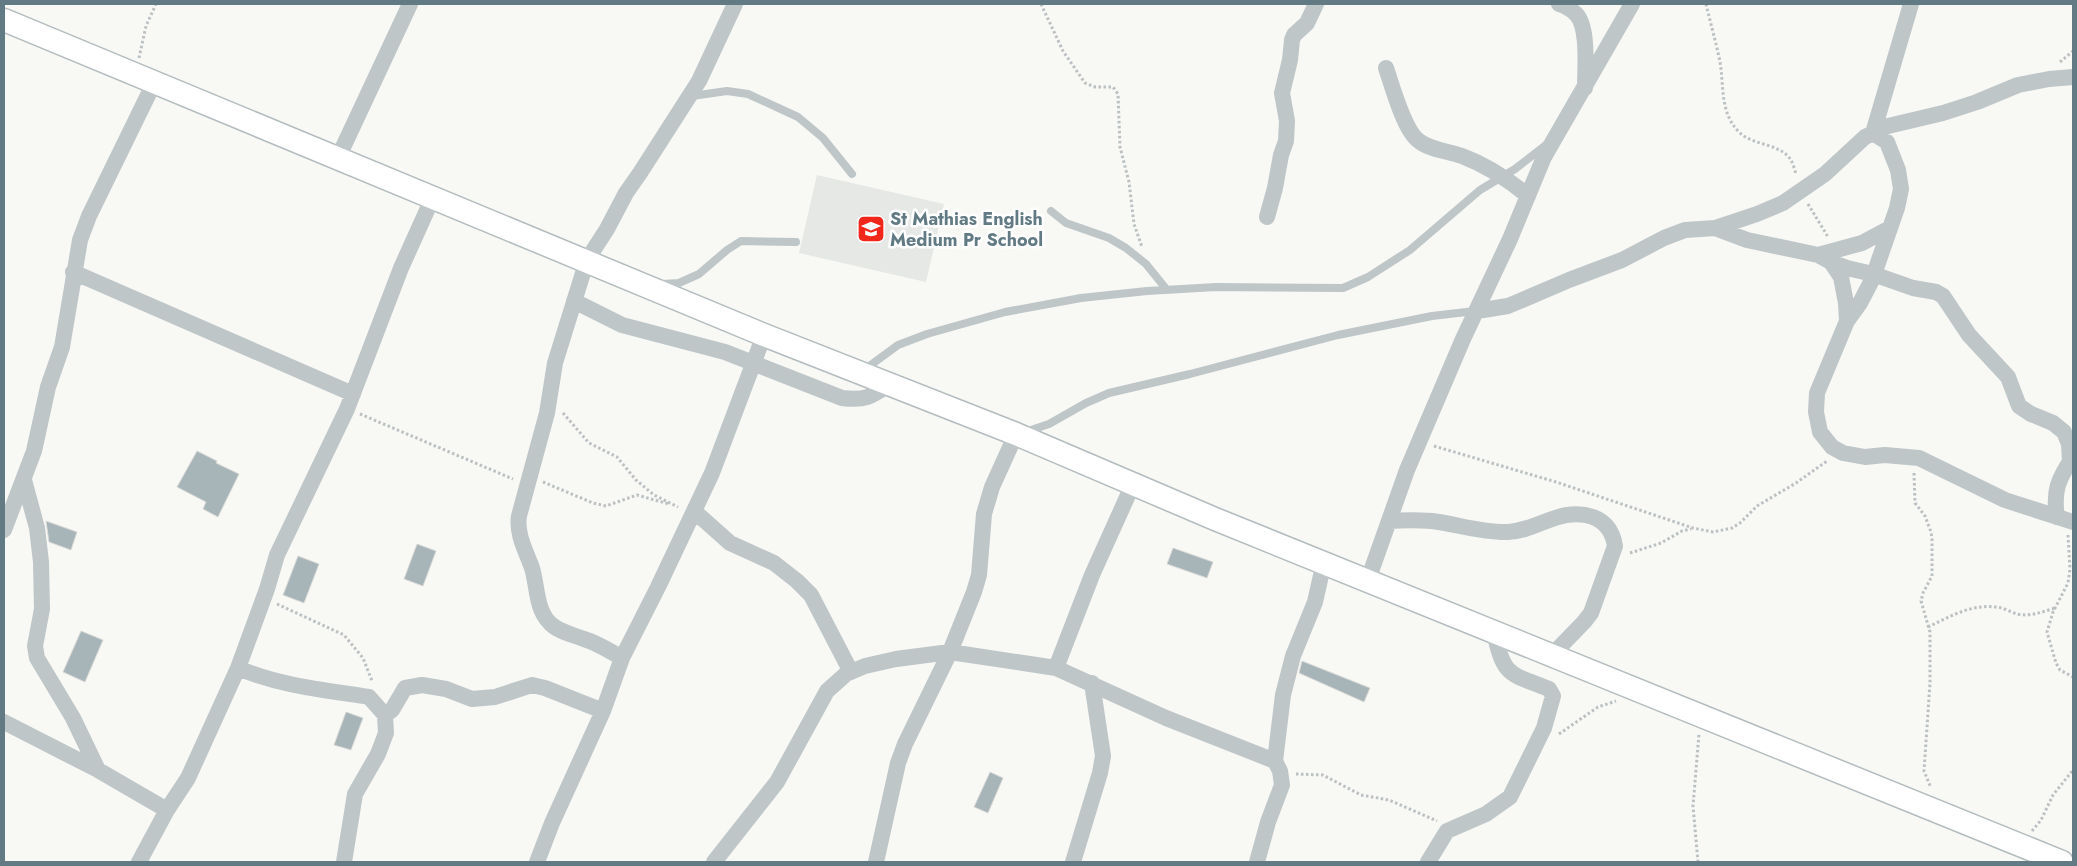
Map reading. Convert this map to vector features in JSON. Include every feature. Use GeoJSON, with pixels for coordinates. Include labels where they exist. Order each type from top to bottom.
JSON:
{"type":"FeatureCollection","features":[{"type":"Feature","properties":{"kind":"main road"},"geometry":{"type":"LineString","coordinates":[[4,20],[587,260],[764,335],[1016,434],[1551,656],[2062,862]]}},
{"type":"Feature","properties":{"kind":"street"},"geometry":{"type":"LineString","coordinates":[[338,158],[410,4]]}},
{"type":"Feature","properties":{"kind":"street"},"geometry":{"type":"LineString","coordinates":[[622,658],[585,639],[559,631],[546,619],[542,611],[533,571],[518,528],[519,516],[547,413],[555,363],[587,260],[607,229],[626,193],[690,97],[735,4]]}},
{"type":"Feature","properties":{"kind":"street"},"geometry":{"type":"LineString","coordinates":[[1267,217],[1275,188],[1280,155],[1286,141],[1287,121],[1282,92],[1290,60],[1292,40],[1294,35],[1307,23],[1316,4]]}},
{"type":"Feature","properties":{"kind":"street"},"geometry":{"type":"LineString","coordinates":[[1559,4],[1576,14],[1582,22],[1585,88]]}},
{"type":"Feature","properties":{"kind":"street"},"geometry":{"type":"LineString","coordinates":[[1368,580],[1419,442],[1544,157],[1632,4]]}},
{"type":"Feature","properties":{"kind":"street"},"geometry":{"type":"LineString","coordinates":[[1873,132],[1911,4]]}},
{"type":"Feature","properties":{"kind":"street"},"geometry":{"type":"LineString","coordinates":[[1386,68],[1402,114],[1417,141],[1465,157],[1502,176],[1528,196]]}},
{"type":"Feature","properties":{"kind":"street"},"geometry":{"type":"LineString","coordinates":[[1477,311],[1508,306],[1622,260],[1664,238],[1685,230],[1715,228],[1783,203],[1825,174],[1850,150],[1873,132],[1888,126],[1919,120],[1977,102],[2018,85],[2048,79],[2073,78]]}},
{"type":"Feature","properties":{"kind":"street"},"geometry":{"type":"LineString","coordinates":[[4,530],[34,450],[48,387],[62,347],[73,272],[80,240],[88,216],[145,79]]}},
{"type":"Feature","properties":{"kind":"street"},"geometry":{"type":"LineString","coordinates":[[1873,132],[1887,142],[1898,170],[1901,190],[1874,274],[1860,303],[1847,321],[1817,393],[1816,412],[1820,432],[1832,447],[1843,454],[1865,457],[1885,454],[1914,457],[1951,472],[2005,500],[2066,520]]}},
{"type":"Feature","properties":{"kind":"street"},"geometry":{"type":"LineString","coordinates":[[139,862],[167,810],[188,778],[238,668],[284,539],[350,401],[401,268],[433,197]]}},
{"type":"Feature","properties":{"kind":"street"},"geometry":{"type":"LineString","coordinates":[[1715,228],[1747,240],[1828,256],[1847,268],[1874,274],[1913,288],[1936,292],[1943,296],[1969,335],[2008,378],[2019,406],[2031,414],[2053,423],[2064,432],[2072,459],[2057,484],[2055,500],[2066,520]]}},
{"type":"Feature","properties":{"kind":"street"},"geometry":{"type":"LineString","coordinates":[[1828,256],[1862,243],[1890,228]]}},
{"type":"Feature","properties":{"kind":"street"},"geometry":{"type":"LineString","coordinates":[[1828,256],[1841,277],[1847,321]]}},
{"type":"Feature","properties":{"kind":"street"},"geometry":{"type":"LineString","coordinates":[[73,272],[350,401]]}},
{"type":"Feature","properties":{"kind":"street"},"geometry":{"type":"LineString","coordinates":[[574,302],[622,325],[724,352],[842,398],[858,400],[870,398],[890,384]]}},
{"type":"Feature","properties":{"kind":"street"},"geometry":{"type":"LineString","coordinates":[[538,862],[552,823],[603,711],[622,658],[712,473],[764,335]]}},
{"type":"Feature","properties":{"kind":"street"},"geometry":{"type":"LineString","coordinates":[[876,862],[898,763],[905,744],[950,652],[979,575],[984,514],[992,487],[1016,434]]}},
{"type":"Feature","properties":{"kind":"street"},"geometry":{"type":"LineString","coordinates":[[24,480],[37,528],[41,562],[42,610],[35,646],[37,658],[73,718],[98,770]]}},
{"type":"Feature","properties":{"kind":"street"},"geometry":{"type":"LineString","coordinates":[[1056,668],[1096,566],[1133,484]]}},
{"type":"Feature","properties":{"kind":"street"},"geometry":{"type":"LineString","coordinates":[[693,513],[730,543],[774,563],[811,595],[851,672]]}},
{"type":"Feature","properties":{"kind":"street"},"geometry":{"type":"LineString","coordinates":[[1390,521],[1433,521],[1478,530],[1509,532],[1528,529],[1543,521],[1557,517],[1585,516],[1594,518],[1606,525],[1615,546],[1591,613],[1551,656]]}},
{"type":"Feature","properties":{"kind":"street"},"geometry":{"type":"LineString","coordinates":[[1257,862],[1268,822],[1282,785],[1278,766],[1283,695],[1293,656],[1315,602],[1324,562]]}},
{"type":"Feature","properties":{"kind":"street"},"geometry":{"type":"LineString","coordinates":[[1428,862],[1447,831],[1486,814],[1510,798],[1544,728],[1552,696],[1549,689],[1519,678],[1506,669],[1499,654],[1494,632]]}},
{"type":"Feature","properties":{"kind":"street"},"geometry":{"type":"LineString","coordinates":[[714,862],[777,782],[827,691],[846,674],[865,666],[896,659],[950,652],[1056,668],[1278,766]]}},
{"type":"Feature","properties":{"kind":"street"},"geometry":{"type":"LineString","coordinates":[[238,668],[261,678],[330,692],[369,696],[383,713],[386,733],[378,754],[355,794],[344,862]]}},
{"type":"Feature","properties":{"kind":"street"},"geometry":{"type":"LineString","coordinates":[[1072,862],[1100,773],[1102,756],[1092,683]]}},
{"type":"Feature","properties":{"kind":"street"},"geometry":{"type":"LineString","coordinates":[[383,713],[392,710],[406,688],[422,685],[446,689],[472,699],[495,697],[532,686],[545,688],[603,711]]}},
{"type":"Feature","properties":{"kind":"street"},"geometry":{"type":"LineString","coordinates":[[4,722],[98,770],[167,810]]}},
{"type":"Feature","properties":{"kind":"lane"},"geometry":{"type":"LineString","coordinates":[[690,97],[710,92],[727,91],[748,94],[798,117],[823,138],[852,174]]}},
{"type":"Feature","properties":{"kind":"lane"},"geometry":{"type":"LineString","coordinates":[[860,373],[898,345],[928,334],[1005,312],[1081,298],[1216,287],[1343,288],[1368,277],[1410,250],[1473,196],[1515,169],[1557,136]]}},
{"type":"Feature","properties":{"kind":"lane"},"geometry":{"type":"LineString","coordinates":[[1051,211],[1066,223],[1109,238],[1126,248],[1146,264],[1167,290]]}},
{"type":"Feature","properties":{"kind":"lane"},"geometry":{"type":"LineString","coordinates":[[647,286],[679,283],[699,274],[727,250],[741,241],[796,242]]}},
{"type":"Feature","properties":{"kind":"lane"},"geometry":{"type":"LineString","coordinates":[[1016,434],[1049,424],[1086,403],[1109,393],[1190,374],[1338,334],[1424,317],[1477,311]]}},
{"type":"Feature","properties":{"kind":"path"},"geometry":{"type":"LineString","coordinates":[[145,79],[146,26],[156,4]]}},
{"type":"Feature","properties":{"kind":"path"},"geometry":{"type":"LineString","coordinates":[[1041,4],[1063,51],[1085,83],[1095,87],[1113,87],[1118,94],[1120,147],[1129,182],[1134,224],[1141,242],[1146,264]]}},
{"type":"Feature","properties":{"kind":"path"},"geometry":{"type":"LineString","coordinates":[[1706,4],[1720,58],[1723,103],[1741,133],[1755,141],[1779,150],[1791,160],[1828,256]]}},
{"type":"Feature","properties":{"kind":"path"},"geometry":{"type":"LineString","coordinates":[[550,392],[565,415],[588,443],[617,457],[636,480],[654,494],[693,513]]}},
{"type":"Feature","properties":{"kind":"path"},"geometry":{"type":"LineString","coordinates":[[350,401],[528,481],[593,503],[606,506],[637,495],[672,504]]}},
{"type":"Feature","properties":{"kind":"path"},"geometry":{"type":"LineString","coordinates":[[1419,442],[1556,482],[1693,528],[1713,532],[1732,528],[1740,523],[1757,506],[1796,483],[1824,462],[1843,454]]}},
{"type":"Feature","properties":{"kind":"path"},"geometry":{"type":"LineString","coordinates":[[1914,457],[1915,503],[1925,516],[1932,539],[1932,576],[1921,601],[1928,627],[1930,683],[1924,771],[1939,813]]}},
{"type":"Feature","properties":{"kind":"path"},"geometry":{"type":"LineString","coordinates":[[2066,520],[2070,569],[2068,583],[2055,608],[2047,632],[2053,657],[2060,670],[2073,677]]}},
{"type":"Feature","properties":{"kind":"path"},"geometry":{"type":"LineString","coordinates":[[1609,564],[1636,550],[1662,543],[1682,531],[1693,528]]}},
{"type":"Feature","properties":{"kind":"path"},"geometry":{"type":"LineString","coordinates":[[264,598],[344,635],[363,658],[383,713]]}},
{"type":"Feature","properties":{"kind":"path"},"geometry":{"type":"LineString","coordinates":[[1928,627],[1964,610],[1983,607],[1996,606],[2024,615],[2032,615],[2055,608]]}},
{"type":"Feature","properties":{"kind":"path"},"geometry":{"type":"LineString","coordinates":[[1530,754],[1598,707],[1648,695]]}},
{"type":"Feature","properties":{"kind":"path"},"geometry":{"type":"LineString","coordinates":[[1698,862],[1692,806],[1700,716]]}},
{"type":"Feature","properties":{"kind":"path"},"geometry":{"type":"LineString","coordinates":[[1278,766],[1339,782],[1361,795],[1389,800],[1453,828]]}},
{"type":"Feature","properties":{"kind":"path"},"geometry":{"type":"LineString","coordinates":[[2020,846],[2041,820],[2053,795],[2073,770]]}},
{"type":"Feature","properties":{"kind":"shaded area","name":"St Mathias English Medium Pr School"},"geometry":{"type":"Polygon","coordinates":[[[817,175],[944,204],[926,282],[799,253],[817,175]]]}},
{"type":"Feature","properties":{"kind":"building"},"geometry":{"type":"Polygon","coordinates":[[[197,451],[239,474],[218,517],[203,509],[206,502],[177,487],[197,451]]]}},
{"type":"Feature","properties":{"kind":"building"},"geometry":{"type":"Polygon","coordinates":[[[46,521],[77,532],[71,550],[49,542],[46,521]]]}},
{"type":"Feature","properties":{"kind":"building"},"geometry":{"type":"Polygon","coordinates":[[[417,544],[436,551],[423,586],[404,579],[417,544]]]}},
{"type":"Feature","properties":{"kind":"building"},"geometry":{"type":"Polygon","coordinates":[[[1173,548],[1213,562],[1207,578],[1167,564],[1173,548]]]}},
{"type":"Feature","properties":{"kind":"building"},"geometry":{"type":"Polygon","coordinates":[[[298,556],[319,564],[304,603],[283,595],[298,556]]]}},
{"type":"Feature","properties":{"kind":"building"},"geometry":{"type":"Polygon","coordinates":[[[81,631],[103,640],[85,682],[63,672],[81,631]]]}},
{"type":"Feature","properties":{"kind":"building"},"geometry":{"type":"Polygon","coordinates":[[[1302,661],[1370,688],[1364,702],[1299,673],[1302,661]]]}},
{"type":"Feature","properties":{"kind":"building"},"geometry":{"type":"Polygon","coordinates":[[[346,712],[363,718],[351,750],[334,745],[346,712]]]}},
{"type":"Feature","properties":{"kind":"building"},"geometry":{"type":"Polygon","coordinates":[[[990,772],[1003,778],[988,813],[974,807],[990,772]]]}},
{"type":"Feature","properties":{"kind":"place","name":"St Mathias English Medium Pr School"},"geometry":{"type":"Point","coordinates":[871,229]}}]}
